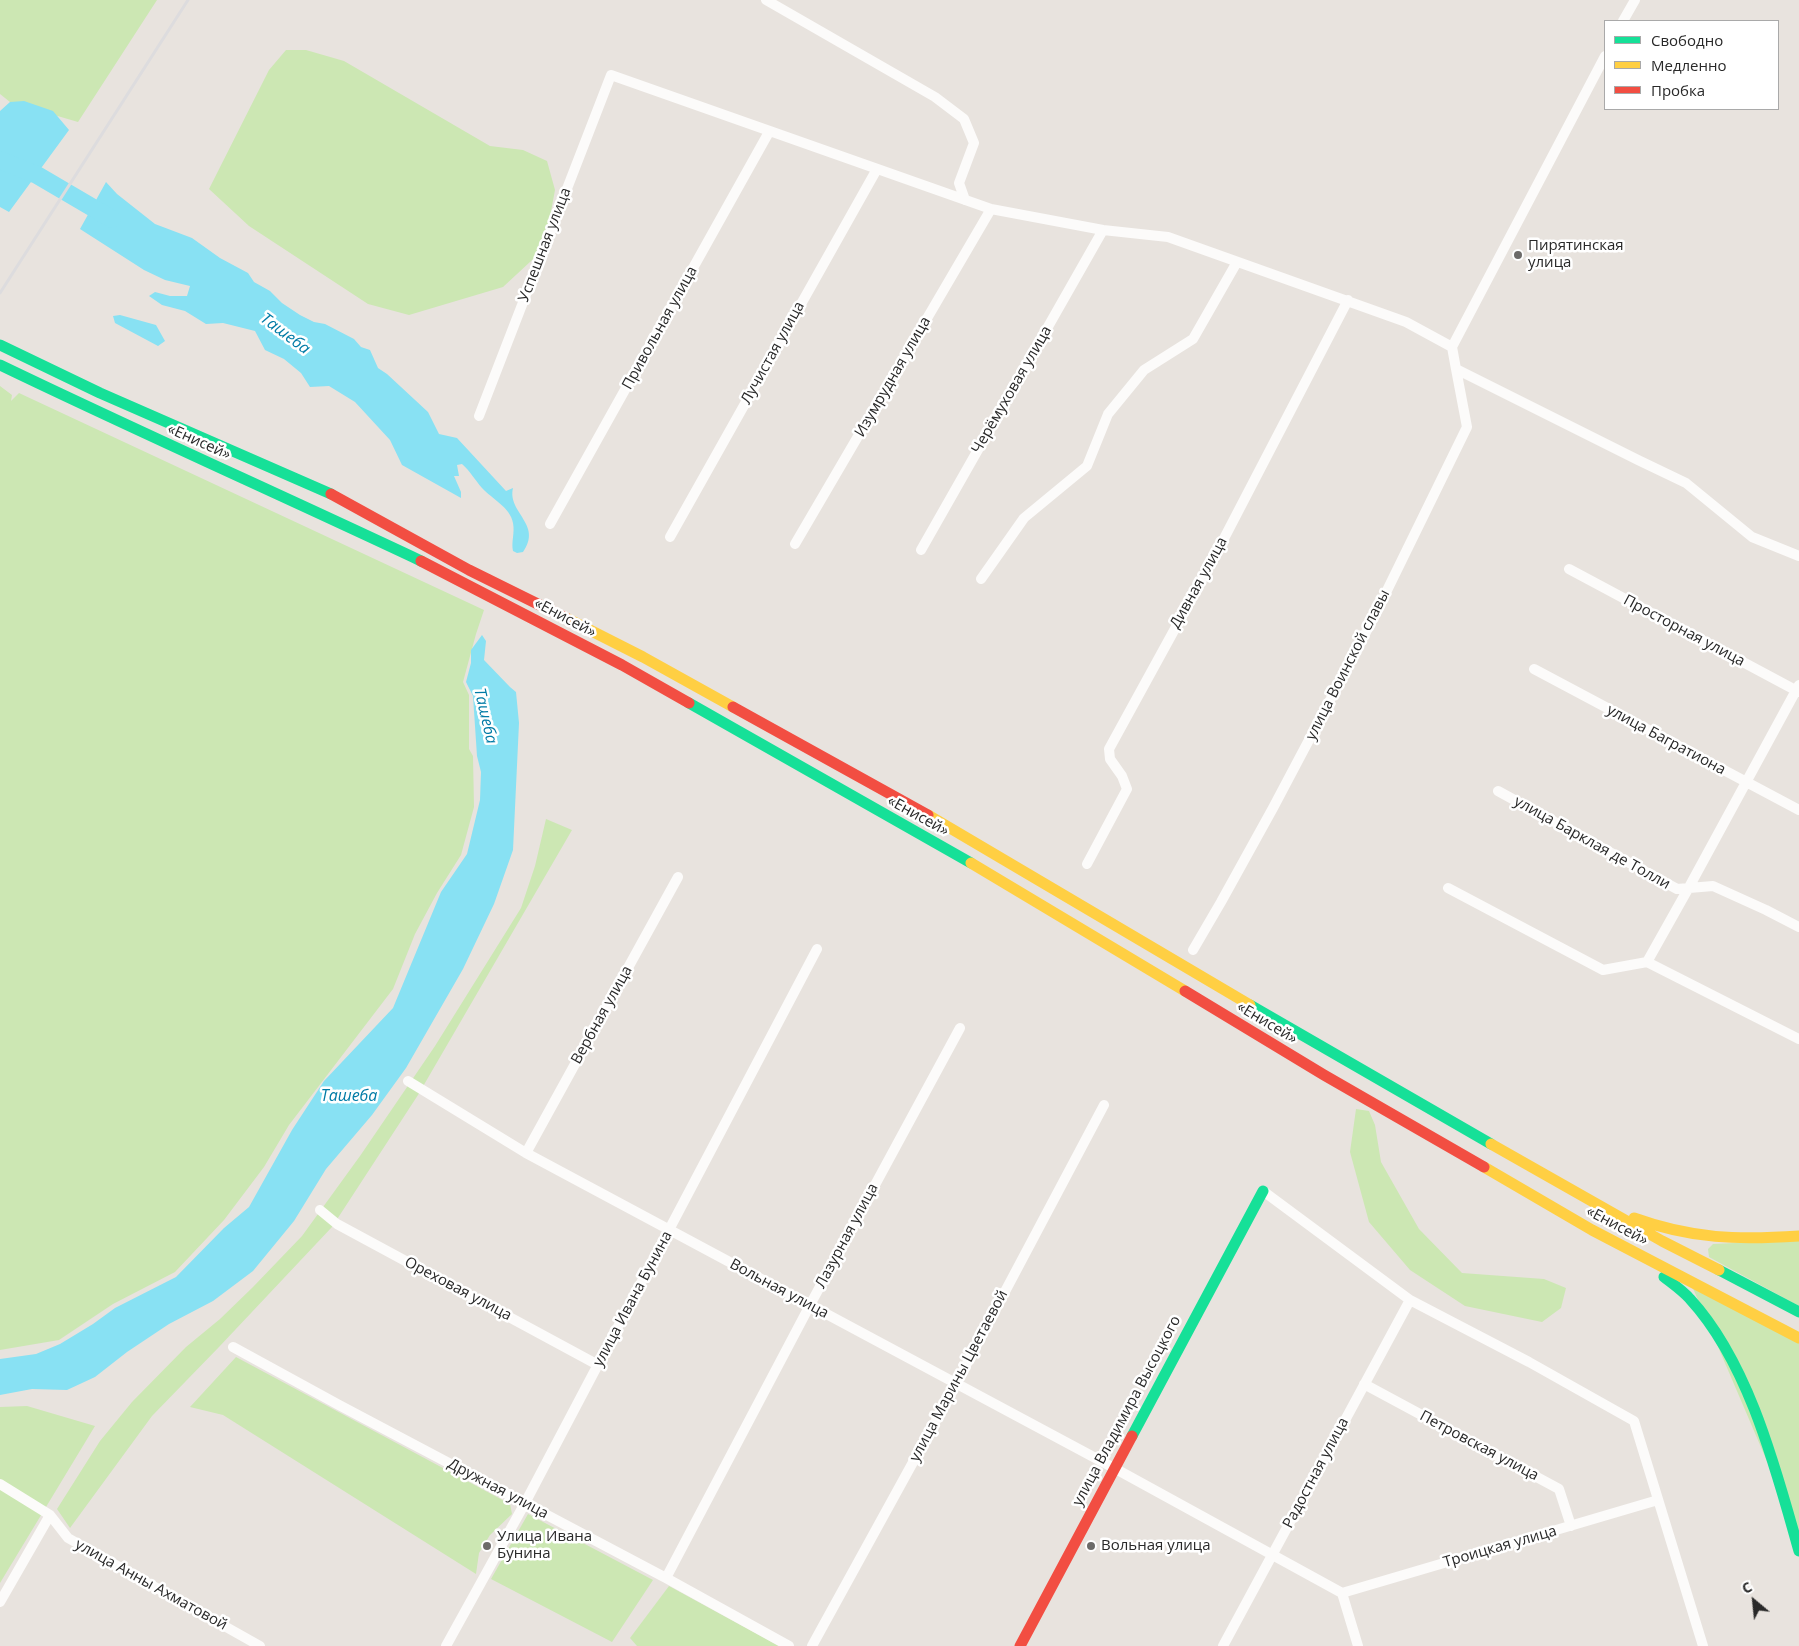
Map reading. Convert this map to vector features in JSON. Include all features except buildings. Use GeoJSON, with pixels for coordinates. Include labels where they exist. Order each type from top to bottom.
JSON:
{"type":"FeatureCollection","features":[{"type":"Feature","properties":{"kind":"main road","name":"«Енисей»"},"geometry":{"type":"LineString","coordinates":[[0,345],[100,393],[320,488],[469,570],[643,657],[919,810],[1318,1044],[1662,1241],[1799,1312]]}},
{"type":"Feature","properties":{"kind":"main road","name":"«Енисей»"},"geometry":{"type":"LineString","coordinates":[[0,365],[456,578],[622,665],[949,850],[1324,1075],[1592,1230],[1799,1338]]}},
{"type":"Feature","properties":{"kind":"main road","name":"улица Владимира Высоцкого"},"geometry":{"type":"LineString","coordinates":[[1020,1646],[1263,1191]]}},
{"type":"Feature","properties":{"kind":"main road"},"geometry":{"type":"LineString","coordinates":[[1594,1202],[1651,1225],[1707,1238],[1754,1240],[1799,1236]]}},
{"type":"Feature","properties":{"kind":"main road"},"geometry":{"type":"LineString","coordinates":[[1592,1230],[1675,1284],[1696,1305],[1719,1337],[1738,1373],[1760,1427],[1780,1482],[1799,1551]]}},
{"type":"Feature","properties":{"kind":"street"},"geometry":{"type":"LineString","coordinates":[[766,0],[936,97],[964,119],[974,143],[959,183],[965,200]]}},
{"type":"Feature","properties":{"kind":"street"},"geometry":{"type":"LineString","coordinates":[[1624,20],[1634,0]]}},
{"type":"Feature","properties":{"kind":"street"},"geometry":{"type":"LineString","coordinates":[[770,132],[991,210],[1103,230],[1168,238],[1406,322],[1452,347],[1604,58]]}},
{"type":"Feature","properties":{"kind":"street","name":"Успешная улица"},"geometry":{"type":"LineString","coordinates":[[479,416],[611,75],[770,132]]}},
{"type":"Feature","properties":{"kind":"street","name":"Привольная улица"},"geometry":{"type":"LineString","coordinates":[[550,524],[770,132]]}},
{"type":"Feature","properties":{"kind":"street","name":"Лучистая улица"},"geometry":{"type":"LineString","coordinates":[[670,537],[876,169]]}},
{"type":"Feature","properties":{"kind":"street","name":"Изумрудная улица"},"geometry":{"type":"LineString","coordinates":[[795,544],[991,210]]}},
{"type":"Feature","properties":{"kind":"street","name":"Черёмуховая улица"},"geometry":{"type":"LineString","coordinates":[[921,550],[1103,230]]}},
{"type":"Feature","properties":{"kind":"street"},"geometry":{"type":"LineString","coordinates":[[981,579],[1024,518],[1087,466],[1108,414],[1144,370],[1193,339],[1237,262]]}},
{"type":"Feature","properties":{"kind":"street","name":"Дивная улица"},"geometry":{"type":"LineString","coordinates":[[1087,864],[1127,789],[1122,776],[1110,759],[1109,749],[1217,552],[1348,300]]}},
{"type":"Feature","properties":{"kind":"street","name":"улица Воинской славы"},"geometry":{"type":"LineString","coordinates":[[1193,950],[1273,808],[1374,617],[1467,427],[1452,347]]}},
{"type":"Feature","properties":{"kind":"street"},"geometry":{"type":"LineString","coordinates":[[1456,369],[1686,483],[1752,536],[1799,556]]}},
{"type":"Feature","properties":{"kind":"street","name":"Просторная улица"},"geometry":{"type":"LineString","coordinates":[[1569,570],[1798,689]]}},
{"type":"Feature","properties":{"kind":"street","name":"улица Багратиона"},"geometry":{"type":"LineString","coordinates":[[1534,670],[1799,810]]}},
{"type":"Feature","properties":{"kind":"street"},"geometry":{"type":"LineString","coordinates":[[1647,962],[1798,689]]}},
{"type":"Feature","properties":{"kind":"street","name":"улица Барклая де Толли"},"geometry":{"type":"LineString","coordinates":[[1498,791],[1676,889],[1713,886],[1799,927]]}},
{"type":"Feature","properties":{"kind":"street","name":"Вербная улица"},"geometry":{"type":"LineString","coordinates":[[526,1153],[678,877]]}},
{"type":"Feature","properties":{"kind":"street"},"geometry":{"type":"LineString","coordinates":[[1448,888],[1603,970],[1647,962],[1799,1039]]}},
{"type":"Feature","properties":{"kind":"street","name":"улица Ивана Бунина"},"geometry":{"type":"LineString","coordinates":[[446,1646],[525,1503],[817,950]]}},
{"type":"Feature","properties":{"kind":"street","name":"Лазурная улица"},"geometry":{"type":"LineString","coordinates":[[666,1578],[810,1305],[960,1028]]}},
{"type":"Feature","properties":{"kind":"street","name":"Вольная улица"},"geometry":{"type":"LineString","coordinates":[[408,1081],[526,1153],[1114,1468],[1342,1593]]}},
{"type":"Feature","properties":{"kind":"street","name":"улица Марины Цветаевой"},"geometry":{"type":"LineString","coordinates":[[812,1646],[956,1384],[1104,1105]]}},
{"type":"Feature","properties":{"kind":"street"},"geometry":{"type":"LineString","coordinates":[[1263,1191],[1410,1300],[1529,1362],[1634,1422],[1703,1646]]}},
{"type":"Feature","properties":{"kind":"street","name":"Ореховая улица"},"geometry":{"type":"LineString","coordinates":[[320,1210],[337,1224],[598,1365]]}},
{"type":"Feature","properties":{"kind":"street","name":"Радостная улица"},"geometry":{"type":"LineString","coordinates":[[1223,1646],[1410,1300]]}},
{"type":"Feature","properties":{"kind":"street","name":"Дружная улица"},"geometry":{"type":"LineString","coordinates":[[233,1347],[339,1406],[666,1578],[789,1646]]}},
{"type":"Feature","properties":{"kind":"street","name":"Петровская улица"},"geometry":{"type":"LineString","coordinates":[[1364,1384],[1560,1489],[1571,1526]]}},
{"type":"Feature","properties":{"kind":"street"},"geometry":{"type":"LineString","coordinates":[[0,1484],[50,1515],[0,1602]]}},
{"type":"Feature","properties":{"kind":"street","name":"Троицкая улица"},"geometry":{"type":"LineString","coordinates":[[1342,1593],[1658,1500]]}},
{"type":"Feature","properties":{"kind":"street","name":"улица Анны Ахматовой"},"geometry":{"type":"LineString","coordinates":[[50,1515],[68,1538],[260,1646]]}},
{"type":"Feature","properties":{"kind":"street"},"geometry":{"type":"LineString","coordinates":[[1342,1593],[1358,1646]]}},
{"type":"Feature","properties":{"kind":"green space"},"geometry":{"type":"Polygon","coordinates":[[[0,0],[157,0],[78,122],[10,102],[0,94],[0,0]]]}},
{"type":"Feature","properties":{"kind":"green space"},"geometry":{"type":"Polygon","coordinates":[[[286,50],[306,50],[344,61],[490,146],[523,150],[547,161],[555,190],[544,249],[503,287],[409,315],[368,304],[249,226],[209,189],[269,70],[286,50]]]}},
{"type":"Feature","properties":{"kind":"green space"},"geometry":{"type":"Polygon","coordinates":[[[0,386],[12,395],[11,401],[19,393],[484,610],[463,682],[469,695],[469,749],[473,756],[474,807],[461,855],[437,893],[415,934],[393,989],[289,1125],[264,1167],[224,1220],[175,1272],[113,1304],[59,1340],[0,1350],[0,386]]]}},
{"type":"Feature","properties":{"kind":"green space"},"geometry":{"type":"Polygon","coordinates":[[[546,819],[572,830],[418,1095],[332,1227],[152,1416],[70,1528],[57,1509],[100,1441],[132,1402],[186,1347],[220,1319],[302,1236],[360,1156],[435,1046],[521,908],[535,866],[546,819]]]}},
{"type":"Feature","properties":{"kind":"green space"},"geometry":{"type":"Polygon","coordinates":[[[1356,1109],[1369,1111],[1375,1125],[1381,1162],[1419,1229],[1462,1273],[1544,1279],[1566,1288],[1561,1308],[1542,1322],[1465,1306],[1410,1270],[1369,1222],[1350,1152],[1356,1109]]]}},
{"type":"Feature","properties":{"kind":"green space"},"geometry":{"type":"Polygon","coordinates":[[[1799,1240],[1799,1306],[1709,1257],[1708,1249],[1713,1244],[1799,1240]]]}},
{"type":"Feature","properties":{"kind":"green space"},"geometry":{"type":"Polygon","coordinates":[[[1692,1286],[1799,1342],[1799,1536],[1692,1286]]]}},
{"type":"Feature","properties":{"kind":"green space"},"geometry":{"type":"Polygon","coordinates":[[[236,1357],[510,1504],[512,1514],[490,1535],[479,1553],[476,1574],[223,1415],[190,1407],[236,1357]]]}},
{"type":"Feature","properties":{"kind":"green space"},"geometry":{"type":"Polygon","coordinates":[[[27,1406],[95,1426],[0,1583],[0,1407],[27,1406]]]}},
{"type":"Feature","properties":{"kind":"green space"},"geometry":{"type":"Polygon","coordinates":[[[528,1514],[653,1580],[612,1642],[491,1579],[528,1514]]]}},
{"type":"Feature","properties":{"kind":"green space"},"geometry":{"type":"Polygon","coordinates":[[[669,1586],[779,1646],[637,1646],[630,1638],[669,1586]]]}},
{"type":"Feature","properties":{"kind":"water"},"geometry":{"type":"Polygon","coordinates":[[[24,101],[53,111],[69,130],[9,212],[0,207],[0,111],[10,102],[24,101]]]}},
{"type":"Feature","properties":{"kind":"water","name":"Ташеба"},"geometry":{"type":"Polygon","coordinates":[[[106,182],[117,194],[155,224],[192,238],[220,258],[248,273],[254,282],[270,291],[282,303],[300,315],[314,322],[325,324],[354,339],[361,347],[370,350],[378,368],[428,412],[439,434],[457,438],[506,491],[513,488],[515,505],[527,526],[529,534],[528,542],[523,552],[517,553],[513,551],[513,523],[508,512],[482,488],[462,464],[457,465],[459,476],[454,476],[461,492],[461,498],[402,465],[390,440],[355,402],[329,386],[310,387],[301,373],[284,359],[265,350],[255,331],[223,323],[206,324],[185,311],[162,305],[149,296],[155,292],[170,296],[187,296],[190,286],[165,280],[144,270],[80,229],[106,182]]]}},
{"type":"Feature","properties":{"kind":"water"},"geometry":{"type":"Polygon","coordinates":[[[120,315],[156,325],[165,341],[158,346],[115,323],[113,316],[120,315]]]}},
{"type":"Feature","properties":{"kind":"water","name":"Ташеба"},"geometry":{"type":"Polygon","coordinates":[[[482,635],[486,641],[484,660],[516,692],[519,723],[513,850],[494,904],[463,969],[406,1068],[372,1115],[326,1169],[294,1221],[253,1271],[213,1301],[169,1324],[127,1352],[95,1377],[67,1390],[32,1389],[0,1395],[0,1359],[36,1354],[60,1344],[115,1308],[176,1277],[224,1228],[249,1207],[292,1130],[324,1081],[393,1008],[441,892],[467,854],[480,800],[481,772],[477,756],[473,696],[466,682],[471,663],[471,650],[482,635]]]}},
{"type":"Feature","properties":{"kind":"waterway","name":"Ташеба"},"geometry":{"type":"LineString","coordinates":[[0,160],[37,175],[112,219]]}},
{"type":"Feature","properties":{"kind":"railway"},"geometry":{"type":"LineString","coordinates":[[0,293],[188,0]]}},
{"type":"Feature","properties":{"kind":"traffic: fast"},"geometry":{"type":"LineString","coordinates":[[0,345],[100,393],[331,494]]}},
{"type":"Feature","properties":{"kind":"traffic: fast"},"geometry":{"type":"LineString","coordinates":[[0,365],[421,561]]}},
{"type":"Feature","properties":{"kind":"traffic: fast"},"geometry":{"type":"LineString","coordinates":[[689,703],[971,863]]}},
{"type":"Feature","properties":{"kind":"traffic: fast"},"geometry":{"type":"LineString","coordinates":[[1250,1005],[1491,1144]]}},
{"type":"Feature","properties":{"kind":"traffic: fast"},"geometry":{"type":"LineString","coordinates":[[1132,1436],[1263,1191]]}},
{"type":"Feature","properties":{"kind":"traffic: fast"},"geometry":{"type":"LineString","coordinates":[[1719,1270],[1799,1312]]}},
{"type":"Feature","properties":{"kind":"traffic: fast"},"geometry":{"type":"LineString","coordinates":[[1664,1277],[1687,1296],[1711,1325],[1729,1354],[1758,1419],[1781,1486],[1799,1551]]}},
{"type":"Feature","properties":{"kind":"traffic: slow"},"geometry":{"type":"LineString","coordinates":[[566,618],[643,657],[733,707]]}},
{"type":"Feature","properties":{"kind":"traffic: slow"},"geometry":{"type":"LineString","coordinates":[[928,815],[1250,1005]]}},
{"type":"Feature","properties":{"kind":"traffic: slow"},"geometry":{"type":"LineString","coordinates":[[971,863],[1185,991]]}},
{"type":"Feature","properties":{"kind":"traffic: slow"},"geometry":{"type":"LineString","coordinates":[[1491,1144],[1662,1241],[1719,1270]]}},
{"type":"Feature","properties":{"kind":"traffic: slow"},"geometry":{"type":"LineString","coordinates":[[1484,1167],[1592,1230],[1799,1338]]}},
{"type":"Feature","properties":{"kind":"traffic: slow"},"geometry":{"type":"LineString","coordinates":[[1634,1218],[1655,1225],[1696,1234],[1735,1238],[1799,1236]]}},
{"type":"Feature","properties":{"kind":"traffic: jam"},"geometry":{"type":"LineString","coordinates":[[331,494],[469,570],[566,618]]}},
{"type":"Feature","properties":{"kind":"traffic: jam"},"geometry":{"type":"LineString","coordinates":[[421,561],[622,665],[689,703]]}},
{"type":"Feature","properties":{"kind":"traffic: jam"},"geometry":{"type":"LineString","coordinates":[[733,707],[928,815]]}},
{"type":"Feature","properties":{"kind":"traffic: jam"},"geometry":{"type":"LineString","coordinates":[[1185,991],[1324,1075],[1484,1167]]}},
{"type":"Feature","properties":{"kind":"traffic: jam"},"geometry":{"type":"LineString","coordinates":[[1020,1646],[1132,1436]]}},
{"type":"Feature","properties":{"kind":"place","name":"Пирятинская улица"},"geometry":{"type":"Point","coordinates":[1518,255]}},
{"type":"Feature","properties":{"kind":"place","name":"Улица Ивана Бунина"},"geometry":{"type":"Point","coordinates":[487,1546]}},
{"type":"Feature","properties":{"kind":"place","name":"Вольная улица"},"geometry":{"type":"Point","coordinates":[1091,1546]}}]}
